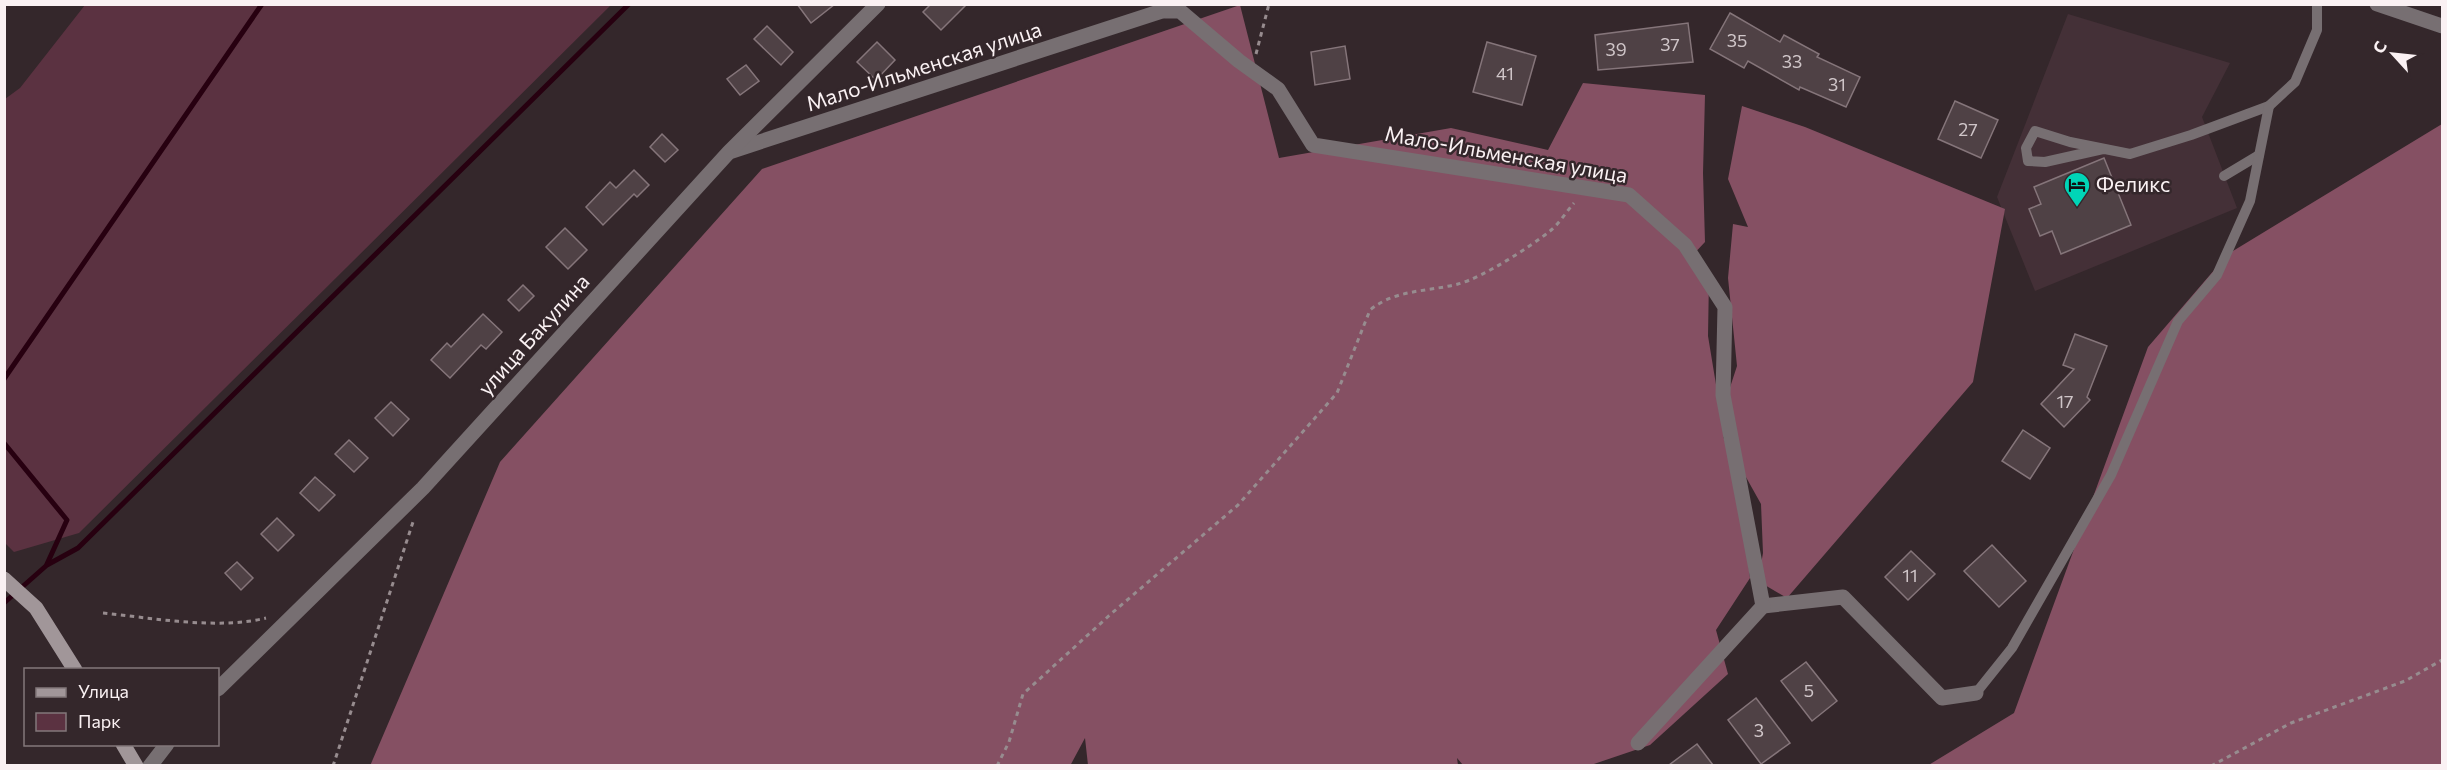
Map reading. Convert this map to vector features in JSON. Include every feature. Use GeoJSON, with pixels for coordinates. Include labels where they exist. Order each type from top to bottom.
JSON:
{"type":"FeatureCollection","features":[{"type":"Feature","properties":{"kind":"street","name":"улица Бакулина"},"geometry":{"type":"LineString","coordinates":[[219,689],[423,489],[729,152],[878,4]]}},
{"type":"Feature","properties":{"kind":"street","name":"Мало-Ильменская улица"},"geometry":{"type":"LineString","coordinates":[[729,152],[1181,4]]}},
{"type":"Feature","properties":{"kind":"street"},"geometry":{"type":"LineString","coordinates":[[2377,4],[2442,26]]}},
{"type":"Feature","properties":{"kind":"street","name":"Мало-Ильменская улица"},"geometry":{"type":"LineString","coordinates":[[1165,10],[1180,11],[1278,89],[1313,145],[1629,195],[1685,245],[1725,307],[1722,395],[1763,606]]}},
{"type":"Feature","properties":{"kind":"street"},"geometry":{"type":"LineString","coordinates":[[4,579],[36,608],[74,668]]}},
{"type":"Feature","properties":{"kind":"street"},"geometry":{"type":"LineString","coordinates":[[1638,743],[1763,606],[1843,597],[1942,698],[1976,693]]}},
{"type":"Feature","properties":{"kind":"street"},"geometry":{"type":"LineString","coordinates":[[124,746],[136,765]]}},
{"type":"Feature","properties":{"kind":"street"},"geometry":{"type":"LineString","coordinates":[[150,765],[165,746]]}},
{"type":"Feature","properties":{"kind":"lane"},"geometry":{"type":"LineString","coordinates":[[2103,149],[2045,162],[2028,161],[2026,148],[2035,131],[2070,142],[2130,154],[2191,135],[2269,106],[2295,82],[2317,30],[2317,4]]}},
{"type":"Feature","properties":{"kind":"lane"},"geometry":{"type":"LineString","coordinates":[[1976,693],[2012,648],[2111,475],[2178,321],[2217,275],[2250,201],[2269,106]]}},
{"type":"Feature","properties":{"kind":"lane"},"geometry":{"type":"LineString","coordinates":[[2224,176],[2259,155]]}},
{"type":"Feature","properties":{"kind":"path"},"geometry":{"type":"LineString","coordinates":[[1253,71],[1261,28],[1269,4]]}},
{"type":"Feature","properties":{"kind":"path"},"geometry":{"type":"LineString","coordinates":[[998,765],[1009,742],[1023,694],[1238,505],[1336,393],[1370,310],[1380,302],[1406,292],[1460,284],[1515,255],[1552,230],[1585,188]]}},
{"type":"Feature","properties":{"kind":"path"},"geometry":{"type":"LineString","coordinates":[[333,765],[413,522]]}},
{"type":"Feature","properties":{"kind":"path"},"geometry":{"type":"LineString","coordinates":[[103,613],[198,622],[253,621],[272,616]]}},
{"type":"Feature","properties":{"kind":"path"},"geometry":{"type":"LineString","coordinates":[[2211,765],[2291,723],[2405,681],[2442,660]]}},
{"type":"Feature","properties":{"kind":"shaded area"},"geometry":{"type":"Polygon","coordinates":[[[1240,5],[1279,158],[1451,128],[1548,150],[1583,83],[1705,95],[1703,173],[1705,242],[1689,259],[1709,278],[1708,336],[1721,415],[1737,366],[1728,278],[1733,224],[1748,227],[1728,179],[1742,106],[1805,127],[2005,209],[1973,382],[1787,598],[1758,581],[1763,553],[1761,504],[1723,436],[1751,517],[1747,553],[1750,578],[1716,630],[1728,674],[1650,745],[1588,766],[1463,765],[1457,758],[1458,765],[1088,765],[1085,738],[1070,766],[370,766],[500,462],[762,169],[1240,5]]]}},
{"type":"Feature","properties":{"kind":"shaded area","name":"Феликс"},"geometry":{"type":"Polygon","coordinates":[[[2068,14],[2230,63],[2202,117],[2237,208],[2035,291],[1997,197],[2068,14]]]}},
{"type":"Feature","properties":{"kind":"shaded area"},"geometry":{"type":"Polygon","coordinates":[[[2442,124],[2442,765],[1927,766],[2014,713],[2148,347],[2228,254],[2442,124]]]}},
{"type":"Feature","properties":{"kind":"green space"},"geometry":{"type":"Polygon","coordinates":[[[85,5],[611,5],[79,533],[14,552],[4,542],[5,99],[20,88],[85,5]]]}},
{"type":"Feature","properties":{"kind":"building"},"geometry":{"type":"Polygon","coordinates":[[[797,4],[835,4],[811,23],[797,4]]]}},
{"type":"Feature","properties":{"kind":"building"},"geometry":{"type":"Polygon","coordinates":[[[931,4],[967,4],[941,30],[923,12],[931,4]]]}},
{"type":"Feature","properties":{"kind":"building"},"geometry":{"type":"Polygon","coordinates":[[[1730,13],[1780,42],[1784,35],[1819,54],[1817,57],[1860,77],[1846,107],[1800,87],[1799,90],[1748,61],[1744,68],[1710,49],[1730,13]]]}},
{"type":"Feature","properties":{"kind":"building"},"geometry":{"type":"Polygon","coordinates":[[[1688,23],[1693,62],[1598,70],[1595,35],[1688,23]]]}},
{"type":"Feature","properties":{"kind":"building"},"geometry":{"type":"Polygon","coordinates":[[[767,26],[793,52],[781,65],[754,39],[767,26]]]}},
{"type":"Feature","properties":{"kind":"building"},"geometry":{"type":"Polygon","coordinates":[[[877,42],[895,60],[876,80],[857,62],[877,42]]]}},
{"type":"Feature","properties":{"kind":"building"},"geometry":{"type":"Polygon","coordinates":[[[1487,42],[1536,56],[1522,105],[1473,92],[1487,42]]]}},
{"type":"Feature","properties":{"kind":"building"},"geometry":{"type":"Polygon","coordinates":[[[1345,46],[1350,79],[1315,85],[1311,52],[1345,46]]]}},
{"type":"Feature","properties":{"kind":"building"},"geometry":{"type":"Polygon","coordinates":[[[746,65],[759,81],[740,95],[727,79],[746,65]]]}},
{"type":"Feature","properties":{"kind":"building"},"geometry":{"type":"Polygon","coordinates":[[[1955,101],[1998,120],[1981,158],[1938,139],[1955,101]]]}},
{"type":"Feature","properties":{"kind":"building"},"geometry":{"type":"Polygon","coordinates":[[[662,134],[678,150],[665,162],[650,147],[662,134]]]}},
{"type":"Feature","properties":{"kind":"building"},"geometry":{"type":"Polygon","coordinates":[[[2104,158],[2131,225],[2061,254],[2052,231],[2040,236],[2029,209],[2041,204],[2034,187],[2104,158]]]}},
{"type":"Feature","properties":{"kind":"building"},"geometry":{"type":"Polygon","coordinates":[[[634,170],[649,185],[637,197],[634,194],[603,225],[586,207],[610,182],[616,188],[634,170]]]}},
{"type":"Feature","properties":{"kind":"building"},"geometry":{"type":"Polygon","coordinates":[[[565,228],[587,250],[568,269],[546,247],[565,228]]]}},
{"type":"Feature","properties":{"kind":"building"},"geometry":{"type":"Polygon","coordinates":[[[523,285],[534,296],[519,311],[508,300],[523,285]]]}},
{"type":"Feature","properties":{"kind":"building"},"geometry":{"type":"Polygon","coordinates":[[[483,314],[502,332],[486,349],[481,345],[450,378],[431,360],[447,343],[451,347],[483,314]]]}},
{"type":"Feature","properties":{"kind":"building"},"geometry":{"type":"Polygon","coordinates":[[[2075,334],[2107,346],[2087,397],[2090,400],[2064,427],[2041,404],[2074,369],[2063,365],[2075,334]]]}},
{"type":"Feature","properties":{"kind":"building"},"geometry":{"type":"Polygon","coordinates":[[[391,402],[409,419],[393,436],[375,418],[391,402]]]}},
{"type":"Feature","properties":{"kind":"building"},"geometry":{"type":"Polygon","coordinates":[[[2023,430],[2050,448],[2030,479],[2002,461],[2023,430]]]}},
{"type":"Feature","properties":{"kind":"building"},"geometry":{"type":"Polygon","coordinates":[[[349,440],[368,458],[354,472],[335,454],[349,440]]]}},
{"type":"Feature","properties":{"kind":"building"},"geometry":{"type":"Polygon","coordinates":[[[315,477],[335,495],[319,511],[300,493],[315,477]]]}},
{"type":"Feature","properties":{"kind":"building"},"geometry":{"type":"Polygon","coordinates":[[[277,518],[294,535],[278,551],[261,534],[277,518]]]}},
{"type":"Feature","properties":{"kind":"building"},"geometry":{"type":"Polygon","coordinates":[[[1992,545],[2026,581],[1999,607],[1964,571],[1992,545]]]}},
{"type":"Feature","properties":{"kind":"building"},"geometry":{"type":"Polygon","coordinates":[[[1911,551],[1935,574],[1908,600],[1885,577],[1911,551]]]}},
{"type":"Feature","properties":{"kind":"building"},"geometry":{"type":"Polygon","coordinates":[[[237,562],[253,578],[241,590],[225,573],[237,562]]]}},
{"type":"Feature","properties":{"kind":"building"},"geometry":{"type":"Polygon","coordinates":[[[1806,662],[1837,701],[1812,721],[1781,681],[1806,662]]]}},
{"type":"Feature","properties":{"kind":"building"},"geometry":{"type":"Polygon","coordinates":[[[1756,698],[1790,743],[1761,764],[1728,720],[1756,698]]]}},
{"type":"Feature","properties":{"kind":"building"},"geometry":{"type":"Polygon","coordinates":[[[1697,744],[1713,765],[1669,765],[1697,744]]]}},
{"type":"Feature","properties":{"kind":"waterway"},"geometry":{"type":"LineString","coordinates":[[4,379],[262,4]]}},
{"type":"Feature","properties":{"kind":"waterway"},"geometry":{"type":"LineString","coordinates":[[4,603],[47,565],[78,548],[629,4]]}},
{"type":"Feature","properties":{"kind":"waterway"},"geometry":{"type":"LineString","coordinates":[[4,443],[67,520],[47,564]]}},
{"type":"Feature","properties":{"kind":"place","name":"Феликс"},"geometry":{"type":"Point","coordinates":[2077,208]}}]}
